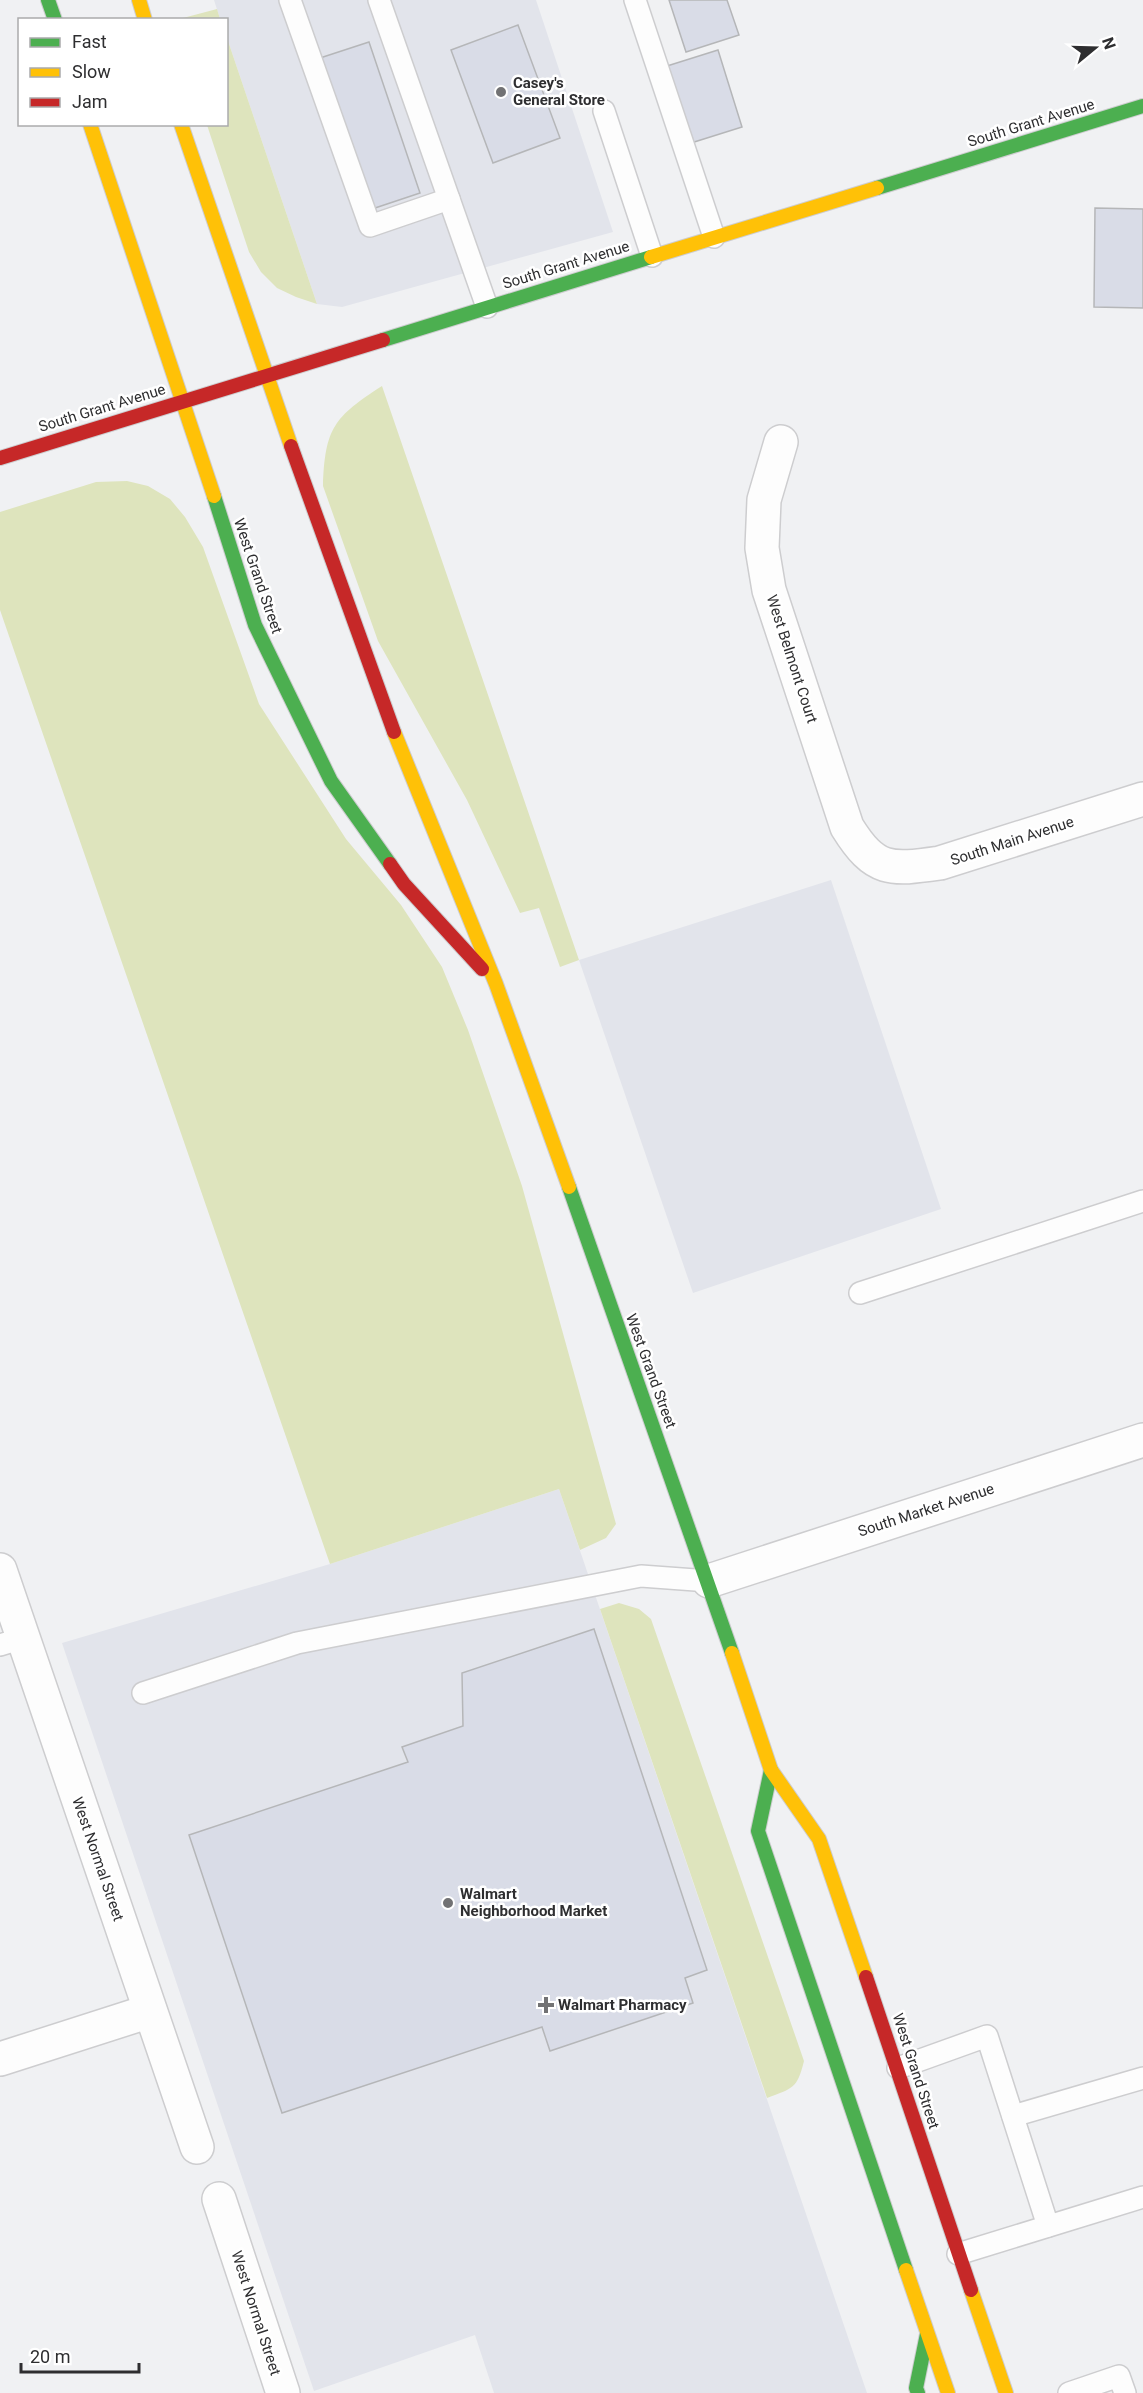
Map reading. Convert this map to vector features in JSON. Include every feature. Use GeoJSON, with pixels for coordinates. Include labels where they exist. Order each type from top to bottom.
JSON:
{"type":"FeatureCollection","features":[{"type":"Feature","properties":{"kind":"main road"},"geometry":{"type":"LineString","coordinates":[[48,0],[54,18]]}},
{"type":"Feature","properties":{"kind":"main road"},"geometry":{"type":"LineString","coordinates":[[139,0],[145,18]]}},
{"type":"Feature","properties":{"kind":"main road","name":"South Grant Avenue"},"geometry":{"type":"LineString","coordinates":[[0,458],[1143,106]]}},
{"type":"Feature","properties":{"kind":"main road","name":"West Grand Street"},"geometry":{"type":"LineString","coordinates":[[91,126],[183,400],[255,625],[331,781],[404,884],[496,984]]}},
{"type":"Feature","properties":{"kind":"main road","name":"West Grand Street"},"geometry":{"type":"LineString","coordinates":[[182,126],[266,375],[396,737],[496,984],[709,1581],[771,1770],[819,1839],[1006,2393]]}},
{"type":"Feature","properties":{"kind":"main road"},"geometry":{"type":"LineString","coordinates":[[771,1770],[758,1831],[948,2393]]}},
{"type":"Feature","properties":{"kind":"main road"},"geometry":{"type":"LineString","coordinates":[[918,2393],[916,2388],[927,2333]]}},
{"type":"Feature","properties":{"kind":"street","name":"West Belmont Court"},"geometry":{"type":"LineString","coordinates":[[780,442],[764,500],[762,548],[768,590],[847,826],[860,847],[878,863]]}},
{"type":"Feature","properties":{"kind":"street","name":"South Main Avenue"},"geometry":{"type":"LineString","coordinates":[[878,863],[907,868],[940,863],[1143,799]]}},
{"type":"Feature","properties":{"kind":"street","name":"South Market Avenue"},"geometry":{"type":"LineString","coordinates":[[709,1581],[1143,1440]]}},
{"type":"Feature","properties":{"kind":"street","name":"West Normal Street"},"geometry":{"type":"LineString","coordinates":[[0,1570],[11,1641],[150,2011],[197,2147]]}},
{"type":"Feature","properties":{"kind":"street"},"geometry":{"type":"LineString","coordinates":[[0,2059],[150,2011]]}},
{"type":"Feature","properties":{"kind":"street","name":"West Normal Street"},"geometry":{"type":"LineString","coordinates":[[219,2199],[283,2393]]}},
{"type":"Feature","properties":{"kind":"lane"},"geometry":{"type":"LineString","coordinates":[[290,0],[370,226],[449,199]]}},
{"type":"Feature","properties":{"kind":"lane"},"geometry":{"type":"LineString","coordinates":[[379,0],[487,307]]}},
{"type":"Feature","properties":{"kind":"lane"},"geometry":{"type":"LineString","coordinates":[[635,0],[714,237]]}},
{"type":"Feature","properties":{"kind":"lane"},"geometry":{"type":"LineString","coordinates":[[604,111],[652,256]]}},
{"type":"Feature","properties":{"kind":"lane"},"geometry":{"type":"LineString","coordinates":[[860,1293],[1143,1201]]}},
{"type":"Feature","properties":{"kind":"lane"},"geometry":{"type":"LineString","coordinates":[[143,1693],[297,1643],[641,1576],[709,1581]]}},
{"type":"Feature","properties":{"kind":"lane"},"geometry":{"type":"LineString","coordinates":[[898,2068],[987,2036],[1048,2226]]}},
{"type":"Feature","properties":{"kind":"lane"},"geometry":{"type":"LineString","coordinates":[[1013,2116],[1143,2078]]}},
{"type":"Feature","properties":{"kind":"lane"},"geometry":{"type":"LineString","coordinates":[[958,2254],[1143,2197]]}},
{"type":"Feature","properties":{"kind":"lane"},"geometry":{"type":"LineString","coordinates":[[1079,2391],[1119,2376],[1125,2393]]}},
{"type":"Feature","properties":{"kind":"shaded area"},"geometry":{"type":"Polygon","coordinates":[[[214,0],[536,0],[613,232],[342,307],[317,304],[228,41],[228,18],[220,18],[214,0]]]}},
{"type":"Feature","properties":{"kind":"shaded area"},"geometry":{"type":"Polygon","coordinates":[[[831,880],[941,1209],[693,1293],[579,960],[831,880]]]}},
{"type":"Feature","properties":{"kind":"shaded area"},"geometry":{"type":"Polygon","coordinates":[[[559,1489],[867,2393],[494,2393],[475,2335],[314,2391],[62,1643],[330,1564],[559,1489]]]}},
{"type":"Feature","properties":{"kind":"green space"},"geometry":{"type":"Polygon","coordinates":[[[217,9],[220,18],[183,18],[217,9]]]}},
{"type":"Feature","properties":{"kind":"green space"},"geometry":{"type":"Polygon","coordinates":[[[228,41],[317,304],[277,288],[261,272],[249,252],[207,126],[228,126],[228,41]]]}},
{"type":"Feature","properties":{"kind":"green space"},"geometry":{"type":"Polygon","coordinates":[[[382,386],[579,960],[560,967],[539,908],[520,913],[467,800],[378,641],[323,486],[326,450],[335,426],[353,407],[382,386]]]}},
{"type":"Feature","properties":{"kind":"green space"},"geometry":{"type":"Polygon","coordinates":[[[127,481],[148,486],[170,499],[185,517],[203,547],[259,704],[346,839],[401,905],[442,967],[468,1030],[522,1186],[616,1524],[606,1538],[580,1550],[559,1489],[330,1564],[0,610],[0,512],[96,482],[127,481]]]}},
{"type":"Feature","properties":{"kind":"green space"},"geometry":{"type":"Polygon","coordinates":[[[619,1603],[639,1609],[651,1619],[804,2061],[799,2077],[793,2086],[767,2098],[600,1609],[619,1603]]]}},
{"type":"Feature","properties":{"kind":"building"},"geometry":{"type":"Polygon","coordinates":[[[669,0],[727,0],[739,35],[686,52],[669,0]]]}},
{"type":"Feature","properties":{"kind":"building"},"geometry":{"type":"Polygon","coordinates":[[[518,25],[560,138],[493,163],[451,50],[518,25]]]}},
{"type":"Feature","properties":{"kind":"building"},"geometry":{"type":"Polygon","coordinates":[[[369,42],[420,193],[372,209],[320,58],[369,42]]]}},
{"type":"Feature","properties":{"kind":"building"},"geometry":{"type":"Polygon","coordinates":[[[718,50],[742,127],[691,143],[667,66],[718,50]]]}},
{"type":"Feature","properties":{"kind":"building"},"geometry":{"type":"Polygon","coordinates":[[[1095,208],[1143,209],[1143,308],[1094,307],[1095,208]]]}},
{"type":"Feature","properties":{"kind":"building","name":"Walmart Neighborhood Market"},"geometry":{"type":"Polygon","coordinates":[[[594,1629],[707,1970],[685,1978],[693,2003],[550,2051],[542,2027],[282,2113],[189,1835],[408,1762],[402,1747],[463,1726],[462,1673],[594,1629]]]}},
{"type":"Feature","properties":{"kind":"traffic: fast"},"geometry":{"type":"LineString","coordinates":[[48,0],[54,18]]}},
{"type":"Feature","properties":{"kind":"traffic: fast"},"geometry":{"type":"LineString","coordinates":[[877,188],[1143,106]]}},
{"type":"Feature","properties":{"kind":"traffic: fast"},"geometry":{"type":"LineString","coordinates":[[383,340],[651,257]]}},
{"type":"Feature","properties":{"kind":"traffic: fast"},"geometry":{"type":"LineString","coordinates":[[214,496],[255,625],[331,781],[390,864]]}},
{"type":"Feature","properties":{"kind":"traffic: fast"},"geometry":{"type":"LineString","coordinates":[[569,1187],[732,1653]]}},
{"type":"Feature","properties":{"kind":"traffic: fast"},"geometry":{"type":"LineString","coordinates":[[771,1770],[758,1831],[906,2270]]}},
{"type":"Feature","properties":{"kind":"traffic: fast"},"geometry":{"type":"LineString","coordinates":[[918,2393],[916,2388],[927,2334]]}},
{"type":"Feature","properties":{"kind":"traffic: slow"},"geometry":{"type":"LineString","coordinates":[[139,0],[144,18]]}},
{"type":"Feature","properties":{"kind":"traffic: slow"},"geometry":{"type":"LineString","coordinates":[[91,126],[214,496]]}},
{"type":"Feature","properties":{"kind":"traffic: slow"},"geometry":{"type":"LineString","coordinates":[[182,126],[291,446]]}},
{"type":"Feature","properties":{"kind":"traffic: slow"},"geometry":{"type":"LineString","coordinates":[[651,257],[877,188]]}},
{"type":"Feature","properties":{"kind":"traffic: slow"},"geometry":{"type":"LineString","coordinates":[[394,732],[496,984],[569,1187]]}},
{"type":"Feature","properties":{"kind":"traffic: slow"},"geometry":{"type":"LineString","coordinates":[[732,1653],[771,1770],[819,1839],[866,1977]]}},
{"type":"Feature","properties":{"kind":"traffic: slow"},"geometry":{"type":"LineString","coordinates":[[906,2270],[948,2393]]}},
{"type":"Feature","properties":{"kind":"traffic: slow"},"geometry":{"type":"LineString","coordinates":[[971,2290],[1006,2393]]}},
{"type":"Feature","properties":{"kind":"traffic: jam"},"geometry":{"type":"LineString","coordinates":[[0,458],[383,340]]}},
{"type":"Feature","properties":{"kind":"traffic: jam"},"geometry":{"type":"LineString","coordinates":[[291,446],[394,732]]}},
{"type":"Feature","properties":{"kind":"traffic: jam"},"geometry":{"type":"LineString","coordinates":[[390,864],[404,884],[482,969]]}},
{"type":"Feature","properties":{"kind":"traffic: jam"},"geometry":{"type":"LineString","coordinates":[[866,1977],[971,2290]]}},
{"type":"Feature","properties":{"kind":"place","name":"Casey's General Store"},"geometry":{"type":"Point","coordinates":[501,92]}},
{"type":"Feature","properties":{"kind":"place","name":"Walmart Neighborhood Market"},"geometry":{"type":"Point","coordinates":[448,1903]}},
{"type":"Feature","properties":{"kind":"place","name":"Walmart Pharmacy"},"geometry":{"type":"Point","coordinates":[546,2005]}}]}
